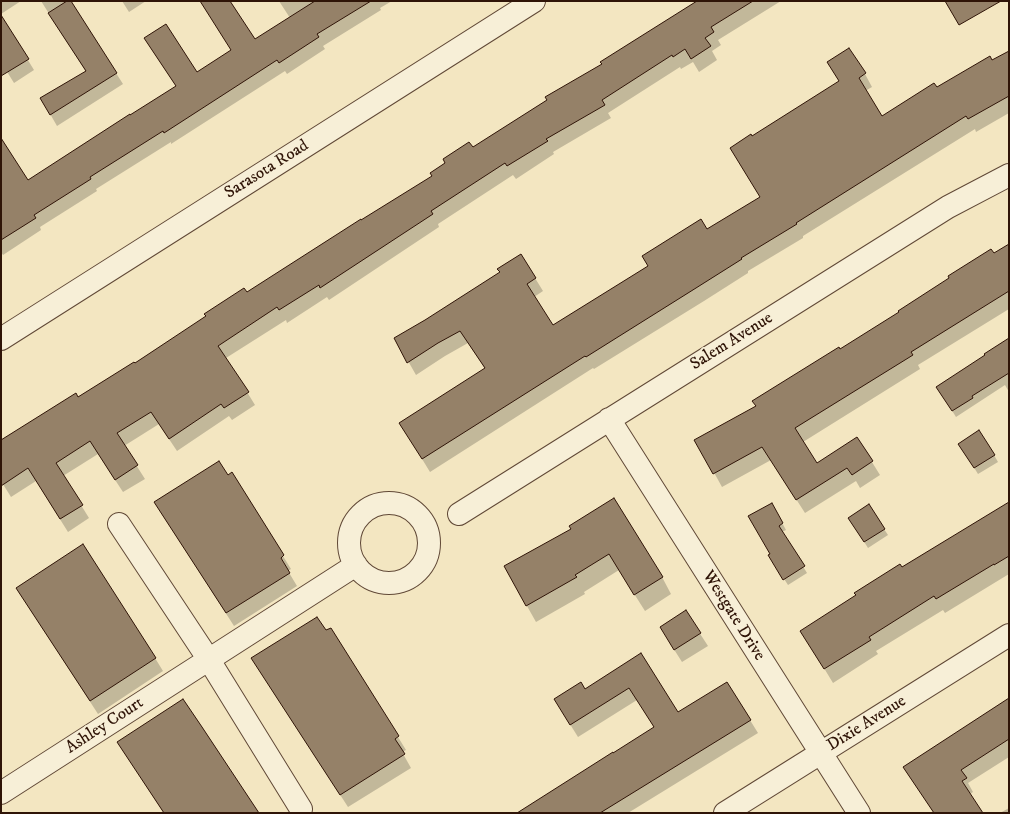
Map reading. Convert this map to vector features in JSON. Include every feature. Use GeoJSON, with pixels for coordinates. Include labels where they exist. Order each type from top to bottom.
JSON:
{"type":"FeatureCollection","features":[{"type":"Feature","properties":{"kind":"street","name":"Sarasota Road"},"geometry":{"type":"LineString","coordinates":[[1,338],[534,1]]}},
{"type":"Feature","properties":{"kind":"street","name":"Salem Avenue"},"geometry":{"type":"LineString","coordinates":[[458,514],[948,207],[1009,175]]}},
{"type":"Feature","properties":{"kind":"street","name":"Westgate Drive"},"geometry":{"type":"LineString","coordinates":[[609,419],[858,813]]}},
{"type":"Feature","properties":{"kind":"street"},"geometry":{"type":"LineString","coordinates":[[118,524],[208,660],[301,809]]}},
{"type":"Feature","properties":{"kind":"street","name":"Ashley Court"},"geometry":{"type":"LineString","coordinates":[[1,793],[356,565]]}},
{"type":"Feature","properties":{"kind":"street","name":"Dixie Avenue"},"geometry":{"type":"LineString","coordinates":[[725,813],[1009,635]]}},
{"type":"Feature","properties":{"kind":"building"},"geometry":{"type":"Polygon","coordinates":[[[67,1],[71,1],[117,73],[50,115],[40,98],[86,71],[48,13],[67,1]]]}},
{"type":"Feature","properties":{"kind":"building"},"geometry":{"type":"Polygon","coordinates":[[[200,1],[230,1],[255,39],[315,1],[371,1],[317,34],[319,37],[279,63],[277,60],[164,133],[163,131],[90,177],[91,179],[34,215],[36,218],[1,240],[1,138],[28,180],[176,86],[144,38],[166,24],[197,72],[231,50],[200,1]]]}},
{"type":"Feature","properties":{"kind":"building"},"geometry":{"type":"Polygon","coordinates":[[[697,1],[753,1],[711,27],[714,32],[705,38],[711,46],[691,59],[685,49],[673,57],[672,55],[602,100],[605,105],[546,139],[548,141],[507,166],[505,163],[431,211],[433,214],[320,288],[319,285],[279,310],[277,307],[218,346],[249,392],[224,408],[221,404],[169,439],[151,412],[117,433],[138,465],[115,480],[90,441],[56,463],[83,505],[60,519],[28,468],[1,486],[1,440],[76,393],[78,397],[134,362],[135,363],[206,316],[204,314],[244,288],[247,292],[361,219],[432,176],[430,173],[445,163],[443,159],[469,142],[473,147],[547,100],[545,97],[602,64],[600,62],[697,1]]]}},
{"type":"Feature","properties":{"kind":"building"},"geometry":{"type":"Polygon","coordinates":[[[945,1],[1001,1],[959,25],[945,1]]]}},
{"type":"Feature","properties":{"kind":"building"},"geometry":{"type":"Polygon","coordinates":[[[1,15],[29,59],[1,76],[1,15]]]}},
{"type":"Feature","properties":{"kind":"building"},"geometry":{"type":"Polygon","coordinates":[[[849,48],[866,73],[859,78],[882,116],[934,83],[937,87],[990,56],[992,60],[1009,51],[1009,96],[968,119],[966,116],[741,258],[742,259],[422,459],[399,423],[485,368],[460,331],[407,363],[394,338],[500,272],[497,269],[521,254],[536,278],[527,284],[553,325],[648,266],[642,256],[701,219],[707,229],[760,197],[730,148],[751,134],[752,136],[839,81],[827,62],[849,48]]]}},
{"type":"Feature","properties":{"kind":"building"},"geometry":{"type":"Polygon","coordinates":[[[1009,244],[1009,291],[911,352],[913,355],[795,428],[817,463],[857,437],[873,461],[852,475],[847,468],[796,500],[762,447],[713,474],[694,440],[756,406],[752,401],[899,312],[898,311],[949,278],[948,276],[991,249],[994,253],[1009,244]]]}},
{"type":"Feature","properties":{"kind":"building"},"geometry":{"type":"Polygon","coordinates":[[[1009,338],[1009,373],[972,396],[973,398],[952,411],[936,387],[1009,338]]]}},
{"type":"Feature","properties":{"kind":"building"},"geometry":{"type":"Polygon","coordinates":[[[979,430],[995,455],[974,468],[958,444],[979,430]]]}},
{"type":"Feature","properties":{"kind":"building"},"geometry":{"type":"Polygon","coordinates":[[[219,461],[228,475],[232,472],[284,555],[281,558],[290,573],[226,613],[154,502],[219,461]]]}},
{"type":"Feature","properties":{"kind":"building"},"geometry":{"type":"Polygon","coordinates":[[[614,498],[663,577],[634,595],[609,554],[575,575],[577,577],[526,606],[504,566],[571,529],[569,526],[614,498]]]}},
{"type":"Feature","properties":{"kind":"building"},"geometry":{"type":"Polygon","coordinates":[[[1009,502],[1009,556],[936,599],[934,596],[869,637],[871,640],[824,669],[800,631],[856,595],[854,593],[900,564],[902,567],[1009,502]]]}},
{"type":"Feature","properties":{"kind":"building"},"geometry":{"type":"Polygon","coordinates":[[[772,503],[783,523],[779,526],[805,566],[783,580],[748,516],[772,503]]]}},
{"type":"Feature","properties":{"kind":"building"},"geometry":{"type":"Polygon","coordinates":[[[869,504],[885,529],[864,542],[848,518],[869,504]]]}},
{"type":"Feature","properties":{"kind":"building"},"geometry":{"type":"Polygon","coordinates":[[[83,544],[156,658],[90,701],[16,588],[83,544]]]}},
{"type":"Feature","properties":{"kind":"building"},"geometry":{"type":"Polygon","coordinates":[[[686,610],[701,633],[674,650],[660,627],[686,610]]]}},
{"type":"Feature","properties":{"kind":"building"},"geometry":{"type":"Polygon","coordinates":[[[317,617],[326,630],[331,628],[399,736],[395,739],[405,754],[340,795],[251,658],[317,617]]]}},
{"type":"Feature","properties":{"kind":"building"},"geometry":{"type":"Polygon","coordinates":[[[641,653],[678,712],[727,682],[751,720],[600,813],[517,813],[654,727],[629,688],[570,725],[554,699],[581,682],[585,689],[641,653]]]}},
{"type":"Feature","properties":{"kind":"building"},"geometry":{"type":"Polygon","coordinates":[[[1009,698],[1009,739],[961,770],[967,778],[962,781],[983,813],[934,813],[903,767],[1009,698]]]}},
{"type":"Feature","properties":{"kind":"building"},"geometry":{"type":"Polygon","coordinates":[[[183,699],[259,813],[164,813],[117,742],[183,699]]]}}]}
